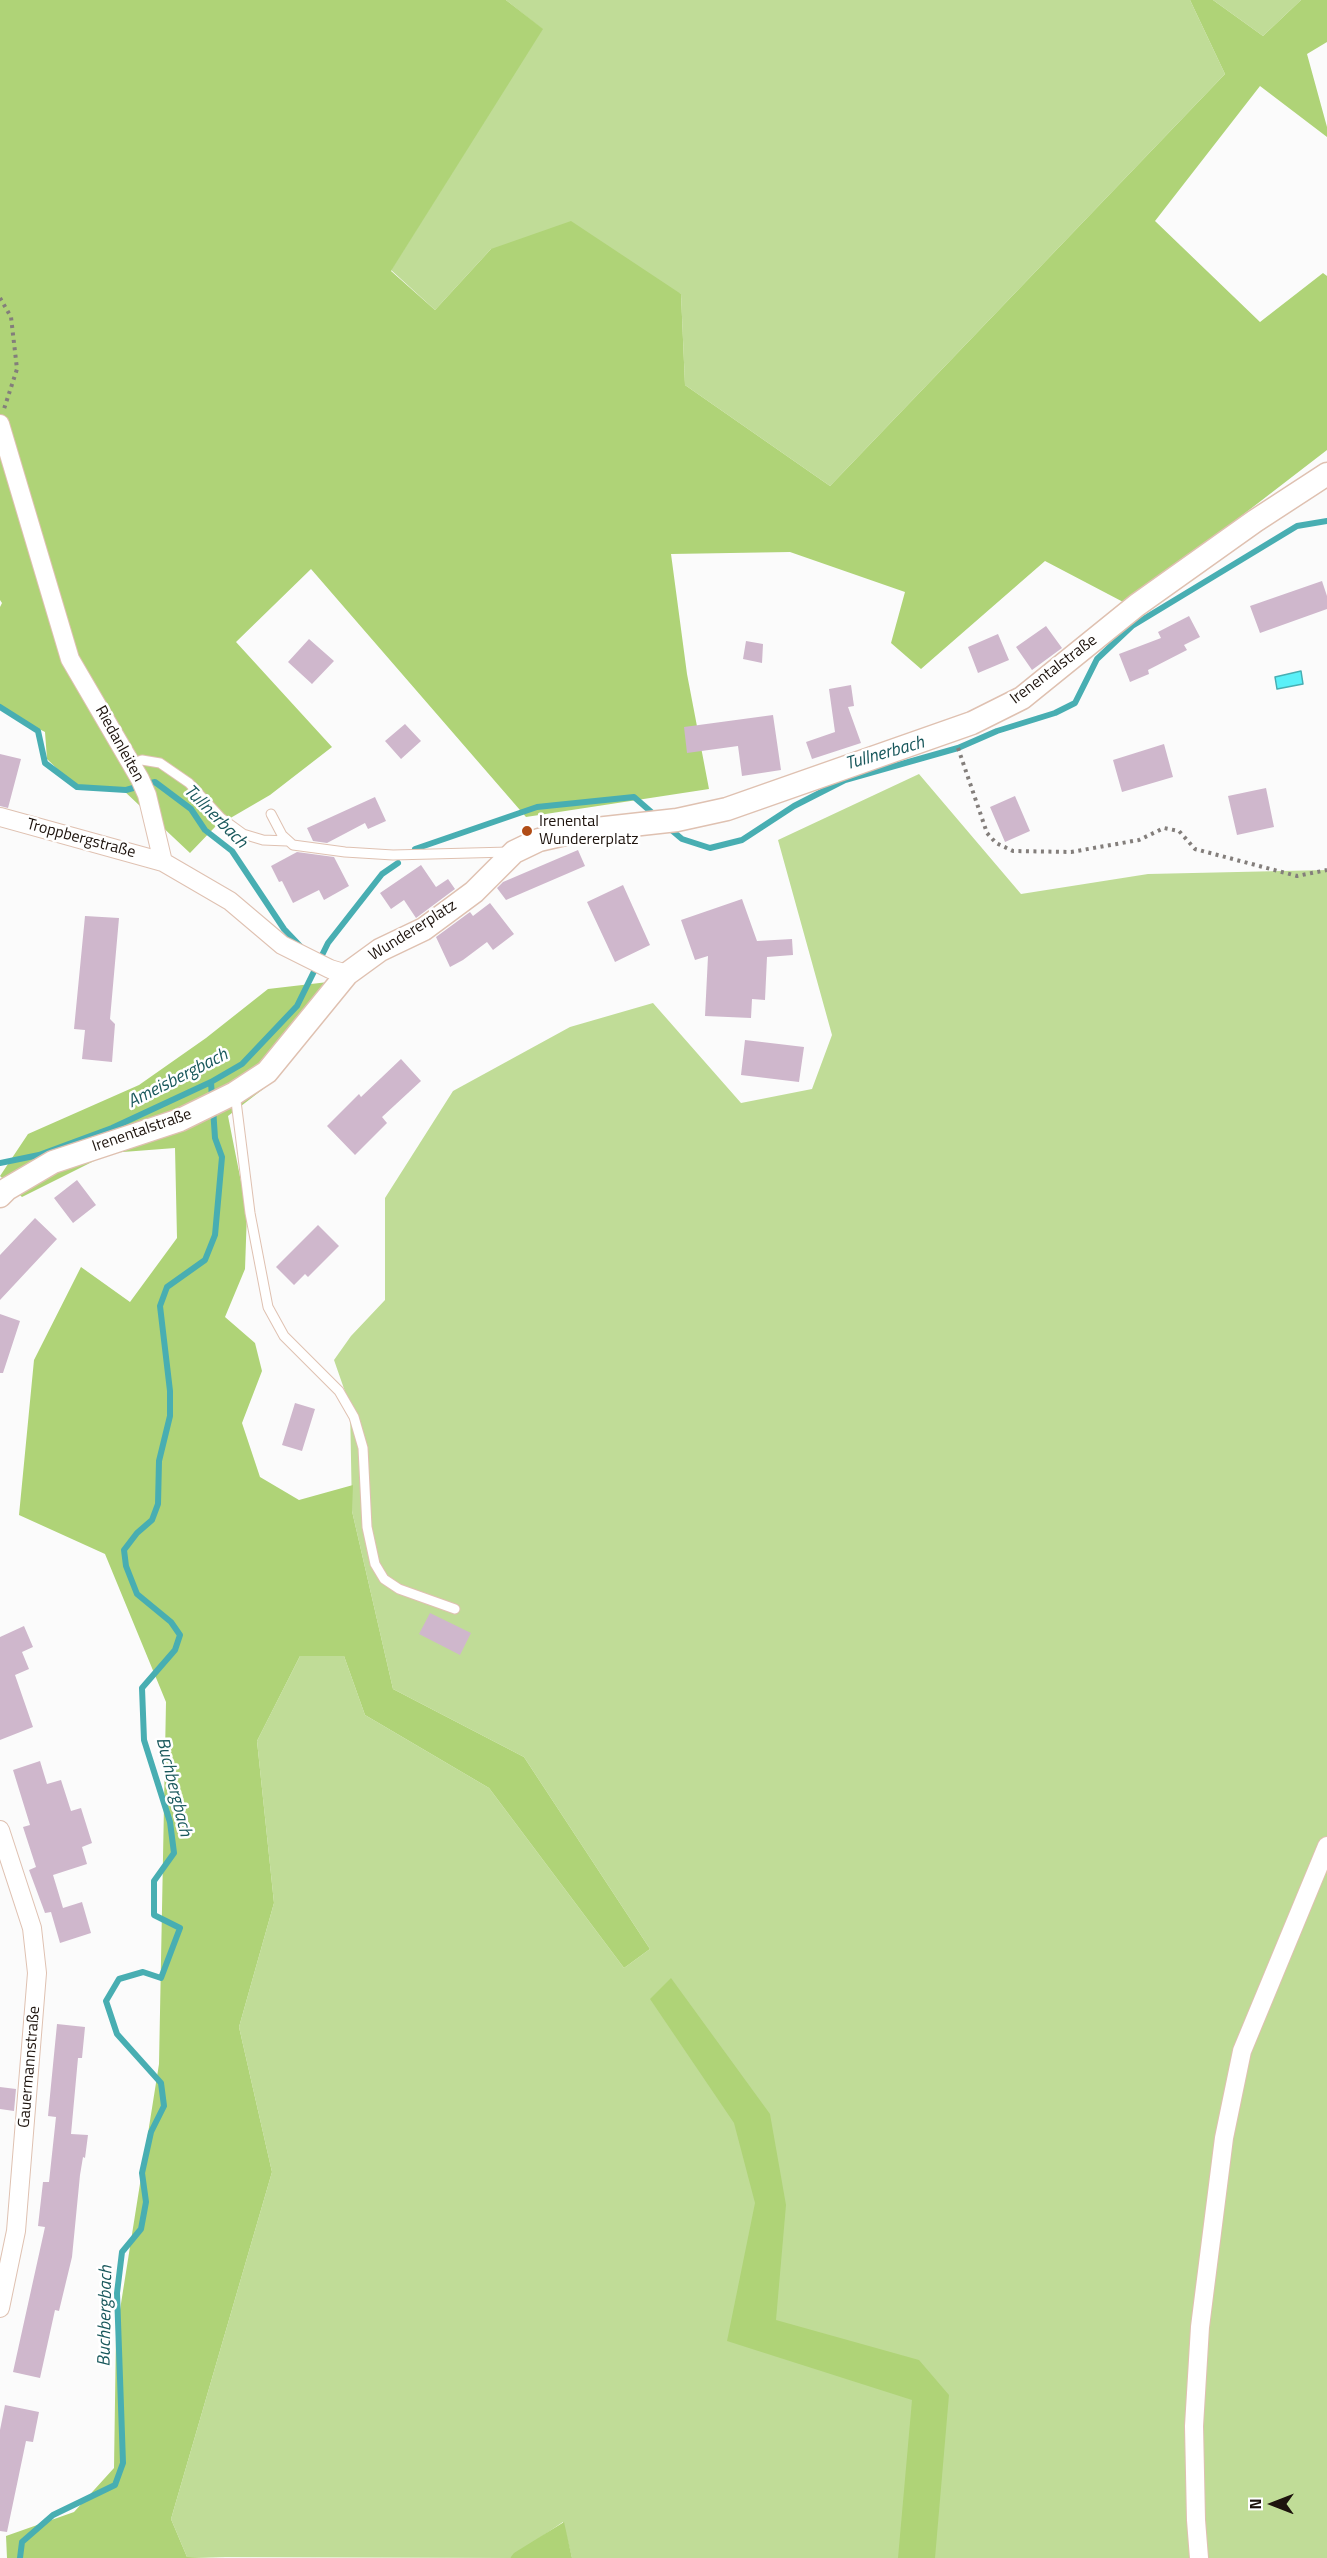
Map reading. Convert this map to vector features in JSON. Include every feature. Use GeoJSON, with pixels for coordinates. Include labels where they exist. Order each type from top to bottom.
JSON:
{"type":"FeatureCollection","features":[{"type":"Feature","properties":{"kind":"street","name":"Riedanleiten"},"geometry":{"type":"LineString","coordinates":[[2,418],[70,659],[139,779],[163,862]]}},
{"type":"Feature","properties":{"kind":"street","name":"Irenentalstraße"},"geometry":{"type":"LineString","coordinates":[[640,823],[677,820],[727,808],[953,731],[1022,698],[1137,605],[1255,521],[1327,474]]}},
{"type":"Feature","properties":{"kind":"street","name":"Troppbergstraße"},"geometry":{"type":"LineString","coordinates":[[0,817],[163,862]]}},
{"type":"Feature","properties":{"kind":"street","name":"Wundererplatz"},"geometry":{"type":"LineString","coordinates":[[339,971],[424,929],[474,892],[514,852],[539,840],[640,823]]}},
{"type":"Feature","properties":{"kind":"street"},"geometry":{"type":"LineString","coordinates":[[163,862],[230,901],[282,945],[297,954],[339,971]]}},
{"type":"Feature","properties":{"kind":"street","name":"Irenentalstraße"},"geometry":{"type":"LineString","coordinates":[[0,1196],[7,1189],[53,1162],[180,1120],[230,1096],[267,1072],[339,971]]}},
{"type":"Feature","properties":{"kind":"street","name":"Gauermannstraße"},"geometry":{"type":"LineString","coordinates":[[0,1830],[32,1928],[37,1973],[16,2231],[0,2308]]}},
{"type":"Feature","properties":{"kind":"street"},"geometry":{"type":"LineString","coordinates":[[1199,2558],[1194,2426],[1198,2349],[1224,2138],[1242,2051],[1327,1846]]}},
{"type":"Feature","properties":{"kind":"lane"},"geometry":{"type":"LineString","coordinates":[[139,779],[142,760],[160,763],[189,783],[220,818],[243,834],[263,840],[286,841],[293,845],[345,852],[393,855],[514,852]]}},
{"type":"Feature","properties":{"kind":"lane"},"geometry":{"type":"LineString","coordinates":[[271,814],[286,841]]}},
{"type":"Feature","properties":{"kind":"lane"},"geometry":{"type":"LineString","coordinates":[[230,1096],[268,1307],[284,1336],[339,1391],[354,1418],[363,1448],[367,1527],[375,1564],[384,1579],[399,1589],[455,1609]]}},
{"type":"Feature","properties":{"kind":"path"},"geometry":{"type":"LineString","coordinates":[[0,298],[11,317],[17,369],[2,418]]}},
{"type":"Feature","properties":{"kind":"path"},"geometry":{"type":"LineString","coordinates":[[962,761],[987,832],[996,843],[1013,851],[1071,852],[1139,840],[1164,828],[1179,831],[1195,849],[1297,876],[1327,870]]}},
{"type":"Feature","properties":{"kind":"green space"},"geometry":{"type":"Polygon","coordinates":[[[0,0],[506,0],[543,29],[391,271],[435,310],[491,249],[571,221],[681,294],[685,385],[830,486],[1225,74],[1190,0],[1213,0],[1263,36],[1301,0],[1327,0],[1327,42],[1307,54],[1327,127],[1327,137],[1260,86],[1155,221],[1260,322],[1323,273],[1327,276],[1327,450],[1127,604],[1045,561],[921,669],[891,643],[905,592],[790,552],[671,554],[687,674],[709,789],[526,817],[311,569],[236,642],[332,747],[270,795],[215,827],[190,853],[123,790],[75,786],[47,759],[45,732],[0,709],[0,607],[2,603],[0,600],[0,0]]]}},
{"type":"Feature","properties":{"kind":"green space"},"geometry":{"type":"Polygon","coordinates":[[[506,0],[1190,0],[1225,74],[830,486],[685,385],[681,294],[491,249],[435,310],[391,270],[542,29],[506,0]]]}},
{"type":"Feature","properties":{"kind":"green space"},"geometry":{"type":"Polygon","coordinates":[[[1213,0],[1301,0],[1263,36],[1213,0]]]}},
{"type":"Feature","properties":{"kind":"green space"},"geometry":{"type":"Polygon","coordinates":[[[919,774],[1021,894],[1148,874],[1327,870],[1327,2558],[572,2558],[563,2522],[510,2558],[187,2557],[171,2519],[272,2172],[239,2027],[274,1903],[257,1741],[300,1656],[344,1656],[365,1715],[489,1788],[624,1968],[650,1949],[524,1757],[393,1689],[352,1511],[350,1406],[334,1360],[351,1336],[385,1300],[385,1198],[453,1091],[570,1027],[653,1003],[741,1103],[812,1089],[832,1035],[778,840],[919,774]]]}},
{"type":"Feature","properties":{"kind":"green space"},"geometry":{"type":"Polygon","coordinates":[[[354,979],[271,1083],[228,1116],[247,1212],[245,1269],[225,1317],[255,1343],[262,1371],[242,1423],[260,1477],[299,1500],[353,1485],[352,1511],[393,1689],[524,1757],[650,1949],[624,1968],[489,1788],[365,1715],[344,1656],[300,1656],[257,1741],[274,1903],[239,2027],[272,2172],[171,2519],[187,2557],[226,2558],[7,2558],[6,2536],[74,2512],[114,2468],[116,2335],[159,2064],[166,1702],[105,1554],[19,1515],[34,1360],[81,1267],[130,1302],[177,1238],[175,1148],[110,1153],[22,1197],[0,1176],[28,1134],[139,1085],[206,1038],[268,989],[354,979]]]}},
{"type":"Feature","properties":{"kind":"green space"},"geometry":{"type":"Polygon","coordinates":[[[671,1978],[770,2114],[786,2205],[776,2320],[919,2360],[949,2395],[935,2558],[898,2558],[912,2400],[727,2341],[755,2203],[734,2123],[650,1999],[671,1978]]]}},
{"type":"Feature","properties":{"kind":"green space"},"geometry":{"type":"Polygon","coordinates":[[[564,2522],[572,2558],[510,2558],[514,2553],[564,2522]]]}},
{"type":"Feature","properties":{"kind":"water"},"geometry":{"type":"Polygon","coordinates":[[[1301,671],[1303,684],[1277,689],[1275,677],[1301,671]]]}},
{"type":"Feature","properties":{"kind":"building"},"geometry":{"type":"Polygon","coordinates":[[[1322,581],[1327,596],[1327,609],[1260,633],[1250,606],[1322,581]]]}},
{"type":"Feature","properties":{"kind":"building"},"geometry":{"type":"Polygon","coordinates":[[[1189,616],[1200,637],[1184,645],[1187,650],[1148,670],[1149,674],[1130,682],[1119,654],[1161,638],[1158,632],[1189,616]]]}},
{"type":"Feature","properties":{"kind":"building"},"geometry":{"type":"Polygon","coordinates":[[[1046,626],[1062,648],[1032,670],[1016,647],[1046,626]]]}},
{"type":"Feature","properties":{"kind":"building"},"geometry":{"type":"Polygon","coordinates":[[[998,634],[1009,660],[978,673],[968,647],[998,634]]]}},
{"type":"Feature","properties":{"kind":"building"},"geometry":{"type":"Polygon","coordinates":[[[309,639],[334,661],[312,684],[288,662],[309,639]]]}},
{"type":"Feature","properties":{"kind":"building"},"geometry":{"type":"Polygon","coordinates":[[[746,641],[763,644],[762,663],[743,659],[746,641]]]}},
{"type":"Feature","properties":{"kind":"building"},"geometry":{"type":"Polygon","coordinates":[[[851,685],[854,706],[848,707],[861,743],[812,759],[806,742],[835,732],[829,689],[851,685]]]}},
{"type":"Feature","properties":{"kind":"building"},"geometry":{"type":"Polygon","coordinates":[[[773,715],[781,770],[742,776],[738,746],[687,753],[684,727],[773,715]]]}},
{"type":"Feature","properties":{"kind":"building"},"geometry":{"type":"Polygon","coordinates":[[[405,724],[421,741],[401,759],[385,741],[405,724]]]}},
{"type":"Feature","properties":{"kind":"building"},"geometry":{"type":"Polygon","coordinates":[[[1164,744],[1173,777],[1122,792],[1113,760],[1164,744]]]}},
{"type":"Feature","properties":{"kind":"building"},"geometry":{"type":"Polygon","coordinates":[[[0,754],[21,759],[8,808],[0,806],[0,754]]]}},
{"type":"Feature","properties":{"kind":"building"},"geometry":{"type":"Polygon","coordinates":[[[1266,788],[1274,827],[1237,835],[1228,796],[1266,788]]]}},
{"type":"Feature","properties":{"kind":"building"},"geometry":{"type":"Polygon","coordinates":[[[1015,796],[1030,831],[1005,842],[990,807],[1015,796]]]}},
{"type":"Feature","properties":{"kind":"building"},"geometry":{"type":"Polygon","coordinates":[[[375,797],[386,821],[368,829],[365,823],[327,843],[313,841],[307,828],[375,797]]]}},
{"type":"Feature","properties":{"kind":"building"},"geometry":{"type":"Polygon","coordinates":[[[578,850],[585,866],[506,900],[497,888],[503,882],[578,850]]]}},
{"type":"Feature","properties":{"kind":"building"},"geometry":{"type":"Polygon","coordinates":[[[297,852],[334,857],[349,886],[324,900],[319,890],[293,903],[271,866],[297,852]]]}},
{"type":"Feature","properties":{"kind":"building"},"geometry":{"type":"Polygon","coordinates":[[[421,865],[436,887],[448,879],[455,889],[416,918],[404,900],[391,909],[380,893],[421,865]]]}},
{"type":"Feature","properties":{"kind":"building"},"geometry":{"type":"Polygon","coordinates":[[[623,885],[650,945],[615,962],[587,902],[623,885]]]}},
{"type":"Feature","properties":{"kind":"building"},"geometry":{"type":"Polygon","coordinates":[[[742,899],[757,941],[792,939],[793,955],[767,957],[765,1000],[752,999],[751,1018],[705,1016],[708,956],[695,960],[681,920],[742,899]]]}},
{"type":"Feature","properties":{"kind":"building"},"geometry":{"type":"Polygon","coordinates":[[[490,903],[514,934],[493,950],[487,942],[450,967],[436,937],[470,912],[473,916],[490,903]]]}},
{"type":"Feature","properties":{"kind":"building"},"geometry":{"type":"Polygon","coordinates":[[[85,916],[119,918],[110,1019],[115,1024],[112,1062],[82,1059],[85,1030],[74,1029],[85,916]]]}},
{"type":"Feature","properties":{"kind":"building"},"geometry":{"type":"Polygon","coordinates":[[[745,1040],[804,1047],[799,1082],[741,1075],[745,1040]]]}},
{"type":"Feature","properties":{"kind":"building"},"geometry":{"type":"Polygon","coordinates":[[[401,1059],[421,1081],[382,1117],[387,1123],[355,1155],[327,1126],[359,1094],[361,1097],[401,1059]]]}},
{"type":"Feature","properties":{"kind":"building"},"geometry":{"type":"Polygon","coordinates":[[[77,1180],[96,1205],[73,1223],[54,1198],[77,1180]]]}},
{"type":"Feature","properties":{"kind":"building"},"geometry":{"type":"Polygon","coordinates":[[[35,1218],[57,1239],[0,1300],[0,1255],[35,1218]]]}},
{"type":"Feature","properties":{"kind":"building"},"geometry":{"type":"Polygon","coordinates":[[[318,1225],[339,1246],[308,1277],[305,1274],[294,1285],[276,1267],[318,1225]]]}},
{"type":"Feature","properties":{"kind":"building"},"geometry":{"type":"Polygon","coordinates":[[[0,1314],[20,1321],[3,1373],[0,1373],[0,1314]]]}},
{"type":"Feature","properties":{"kind":"building"},"geometry":{"type":"Polygon","coordinates":[[[295,1403],[315,1409],[302,1451],[282,1445],[295,1403]]]}},
{"type":"Feature","properties":{"kind":"building"},"geometry":{"type":"Polygon","coordinates":[[[430,1613],[471,1633],[460,1655],[419,1634],[430,1613]]]}},
{"type":"Feature","properties":{"kind":"building"},"geometry":{"type":"Polygon","coordinates":[[[24,1626],[33,1647],[22,1652],[29,1669],[15,1675],[33,1727],[0,1740],[0,1637],[24,1626]]]}},
{"type":"Feature","properties":{"kind":"building"},"geometry":{"type":"Polygon","coordinates":[[[40,1761],[47,1784],[61,1780],[71,1811],[81,1808],[92,1843],[82,1847],[87,1864],[53,1875],[63,1908],[82,1902],[91,1933],[60,1943],[51,1912],[45,1913],[29,1870],[36,1867],[23,1827],[30,1825],[13,1770],[40,1761]]]}},
{"type":"Feature","properties":{"kind":"building"},"geometry":{"type":"Polygon","coordinates":[[[57,2024],[85,2027],[82,2058],[78,2058],[71,2134],[88,2135],[80,2175],[72,2257],[59,2311],[55,2310],[40,2378],[13,2372],[45,2227],[38,2226],[43,2182],[49,2182],[56,2117],[48,2116],[57,2024]]]}},
{"type":"Feature","properties":{"kind":"building"},"geometry":{"type":"Polygon","coordinates":[[[0,2087],[16,2089],[14,2111],[0,2109],[0,2087]]]}},
{"type":"Feature","properties":{"kind":"building"},"geometry":{"type":"Polygon","coordinates":[[[5,2405],[39,2412],[33,2442],[26,2441],[7,2532],[0,2531],[0,2430],[5,2405]]]}},
{"type":"Feature","properties":{"kind":"waterway","name":"Tullnerbach"},"geometry":{"type":"LineString","coordinates":[[669,828],[682,839],[710,848],[742,840],[794,806],[845,780],[958,748],[997,731],[1055,713],[1075,703],[1097,659],[1132,626],[1297,526],[1327,521]]}},
{"type":"Feature","properties":{"kind":"waterway","name":"Tullnerbach"},"geometry":{"type":"LineString","coordinates":[[0,707],[38,731],[45,763],[77,787],[126,790],[155,782],[191,809],[205,830],[232,851],[284,929],[303,949]]}},
{"type":"Feature","properties":{"kind":"waterway","name":"Tullnerbach"},"geometry":{"type":"LineString","coordinates":[[415,849],[537,807],[634,797],[657,817]]}},
{"type":"Feature","properties":{"kind":"waterway","name":"Ameisbergbach"},"geometry":{"type":"LineString","coordinates":[[0,1163],[39,1155],[112,1128],[211,1082],[242,1064],[297,1006],[328,943],[382,874],[398,863]]}},
{"type":"Feature","properties":{"kind":"waterway","name":"Buchbergbach"},"geometry":{"type":"LineString","coordinates":[[211,1082],[212,1098]]}},
{"type":"Feature","properties":{"kind":"waterway","name":"Buchbergbach"},"geometry":{"type":"LineString","coordinates":[[20,2558],[22,2542],[53,2515],[115,2485],[123,2463],[117,2293],[122,2252],[141,2229],[146,2202],[142,2173],[151,2132],[164,2106],[161,2083],[117,2034],[106,2001],[119,1979],[143,1972],[161,1978],[180,1928],[154,1915],[154,1881],[174,1853],[170,1822],[144,1740],[142,1688],[175,1650],[180,1635],[171,1622],[137,1594],[126,1566],[124,1550],[137,1533],[152,1520],[158,1504],[159,1461],[170,1416],[170,1391],[160,1306],[167,1287],[205,1260],[215,1235],[222,1157],[215,1138],[213,1108]]}},
{"type":"Feature","properties":{"kind":"place","name":"Irenental Wundererplatz"},"geometry":{"type":"Point","coordinates":[527,831]}}]}
